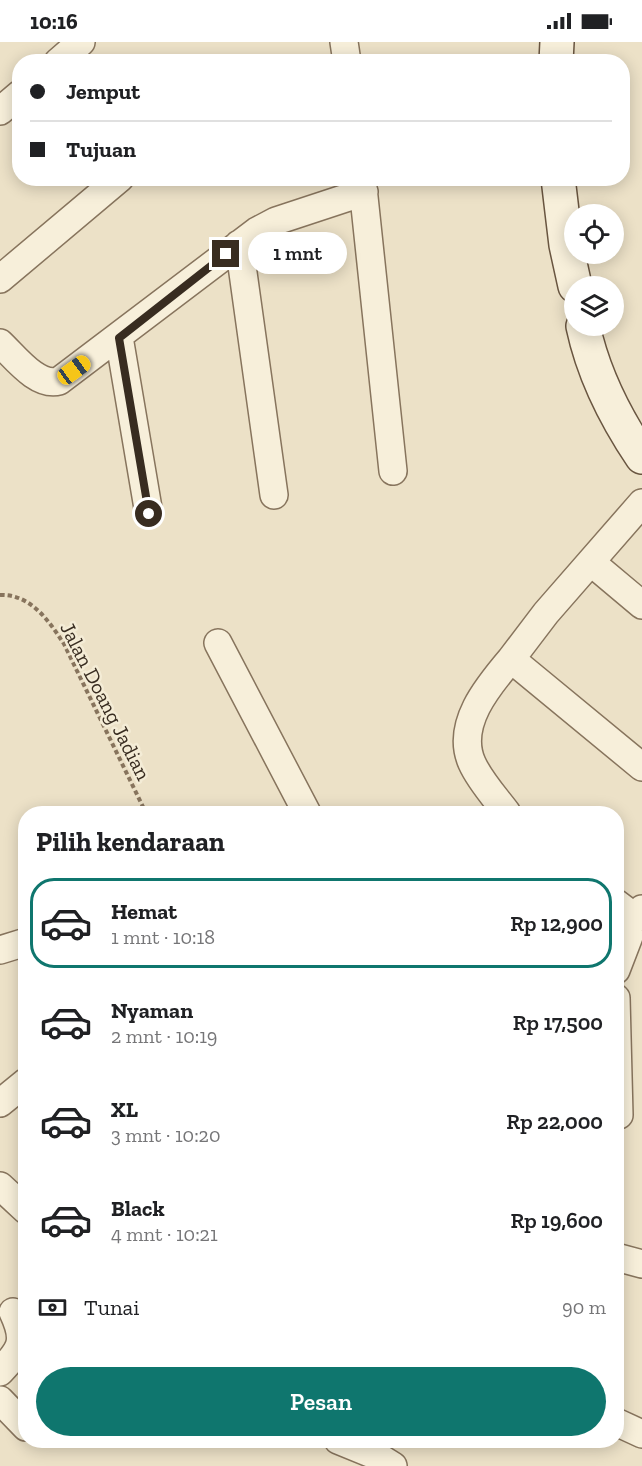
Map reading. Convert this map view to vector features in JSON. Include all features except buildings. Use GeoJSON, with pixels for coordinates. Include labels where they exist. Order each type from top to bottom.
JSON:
{"type":"FeatureCollection","features":[{"type":"Feature","properties":{"kind":"street"},"geometry":{"type":"LineString","coordinates":[[67,54],[81,42]]}},
{"type":"Feature","properties":{"kind":"street"},"geometry":{"type":"LineString","coordinates":[[0,111],[12,101]]}},
{"type":"Feature","properties":{"kind":"street"},"geometry":{"type":"LineString","coordinates":[[0,279],[110,186]]}},
{"type":"Feature","properties":{"kind":"street"},"geometry":{"type":"LineString","coordinates":[[0,343],[37,376],[52,383],[59,381],[119,338],[239,244],[276,221],[361,186]]}},
{"type":"Feature","properties":{"kind":"street"},"geometry":{"type":"LineString","coordinates":[[363,186],[393,471]]}},
{"type":"Feature","properties":{"kind":"street"},"geometry":{"type":"LineString","coordinates":[[559,186],[573,276]]}},
{"type":"Feature","properties":{"kind":"street"},"geometry":{"type":"LineString","coordinates":[[239,244],[274,495]]}},
{"type":"Feature","properties":{"kind":"street"},"geometry":{"type":"LineString","coordinates":[[586,336],[602,386],[622,427],[642,457]]}},
{"type":"Feature","properties":{"kind":"street"},"geometry":{"type":"LineString","coordinates":[[119,338],[149,514]]}},
{"type":"Feature","properties":{"kind":"street"},"geometry":{"type":"LineString","coordinates":[[502,806],[472,763],[468,740],[475,710],[483,695],[546,613],[642,503]]}},
{"type":"Feature","properties":{"kind":"street"},"geometry":{"type":"LineString","coordinates":[[592,563],[642,605]]}},
{"type":"Feature","properties":{"kind":"street"},"geometry":{"type":"LineString","coordinates":[[218,644],[303,806]]}},
{"type":"Feature","properties":{"kind":"street"},"geometry":{"type":"LineString","coordinates":[[511,658],[642,767]]}},
{"type":"Feature","properties":{"kind":"street"},"geometry":{"type":"LineString","coordinates":[[624,938],[631,910]]}},
{"type":"Feature","properties":{"kind":"street"},"geometry":{"type":"LineString","coordinates":[[0,950],[18,944]]}},
{"type":"Feature","properties":{"kind":"street"},"geometry":{"type":"LineString","coordinates":[[0,1103],[18,1088]]}},
{"type":"Feature","properties":{"kind":"street"},"geometry":{"type":"LineString","coordinates":[[624,1092],[626,1116]]}},
{"type":"Feature","properties":{"kind":"street"},"geometry":{"type":"LineString","coordinates":[[0,1186],[18,1202]]}},
{"type":"Feature","properties":{"kind":"street"},"geometry":{"type":"LineString","coordinates":[[624,1259],[642,1264]]}},
{"type":"Feature","properties":{"kind":"street"},"geometry":{"type":"LineString","coordinates":[[13,1312],[18,1322]]}},
{"type":"Feature","properties":{"kind":"street"},"geometry":{"type":"LineString","coordinates":[[0,1372],[13,1358],[18,1347]]}},
{"type":"Feature","properties":{"kind":"street"},"geometry":{"type":"LineString","coordinates":[[0,1400],[18,1419]]}},
{"type":"Feature","properties":{"kind":"street"},"geometry":{"type":"LineString","coordinates":[[624,1426],[642,1434]]}},
{"type":"Feature","properties":{"kind":"street"},"geometry":{"type":"LineString","coordinates":[[358,1448],[393,1466]]}},
{"type":"Feature","properties":{"kind":"path","name":"Jalan Doang Jadian"},"geometry":{"type":"LineString","coordinates":[[0,595],[24,600],[49,621],[64,644],[143,806]]}},
{"type":"Feature","properties":{"kind":"route"},"geometry":{"type":"LineString","coordinates":[[149,514],[119,338],[226,254]]}}]}
